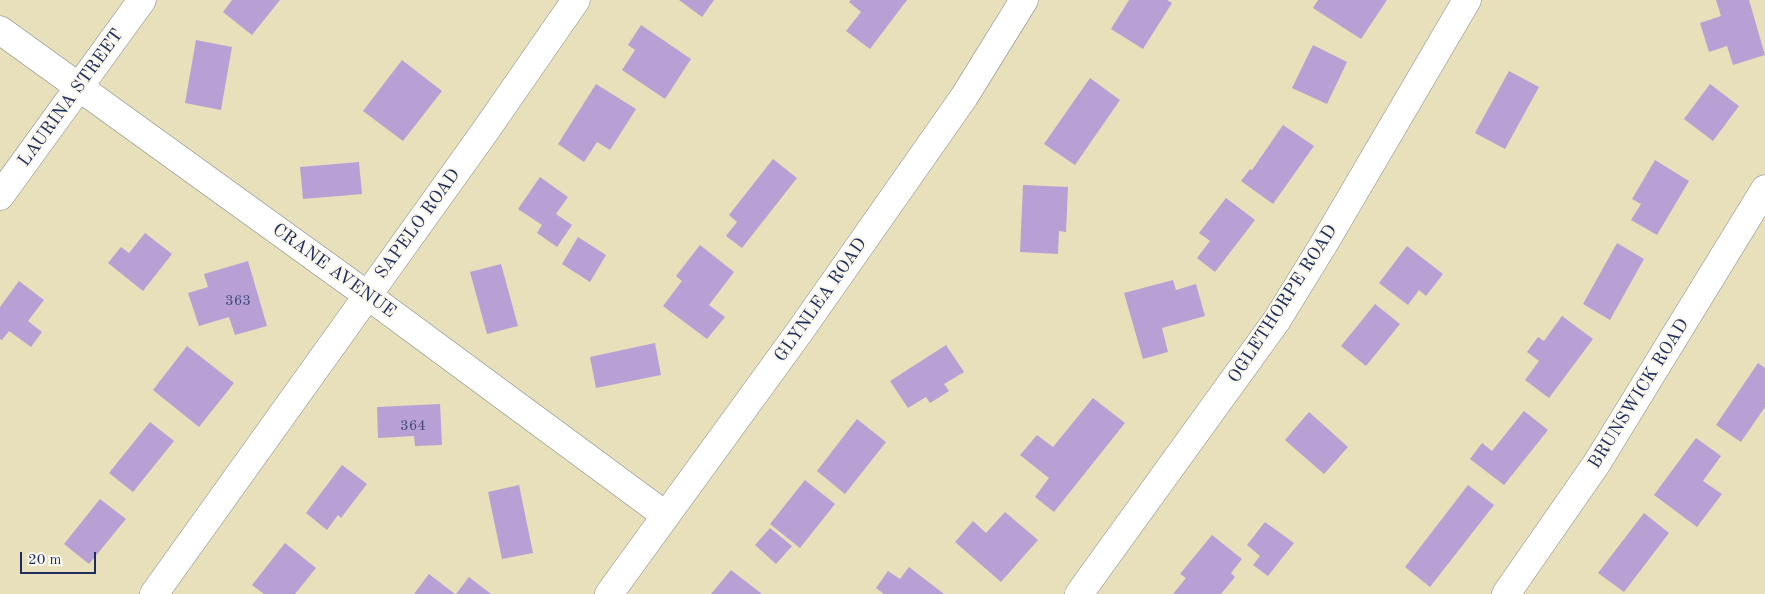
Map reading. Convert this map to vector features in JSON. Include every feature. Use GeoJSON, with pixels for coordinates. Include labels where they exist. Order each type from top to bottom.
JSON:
{"type":"FeatureCollection","features":[{"type":"Feature","properties":{"kind":"street","name":"LAURINA STREET"},"geometry":{"type":"LineString","coordinates":[[0,196],[142,0]]}},
{"type":"Feature","properties":{"kind":"street","name":"SAPELO ROAD"},"geometry":{"type":"LineString","coordinates":[[154,594],[486,130],[576,0]]}},
{"type":"Feature","properties":{"kind":"street","name":"GLYNLEA ROAD"},"geometry":{"type":"LineString","coordinates":[[609,594],[800,331],[964,97],[1024,0]]}},
{"type":"Feature","properties":{"kind":"street","name":"OGLETHORPE ROAD"},"geometry":{"type":"LineString","coordinates":[[1079,594],[1278,320],[1467,0]]}},
{"type":"Feature","properties":{"kind":"street","name":"CRANE AVENUE"},"geometry":{"type":"LineString","coordinates":[[0,30],[367,295],[665,515]]}},
{"type":"Feature","properties":{"kind":"street","name":"BRUNSWICK ROAD"},"geometry":{"type":"LineString","coordinates":[[1506,594],[1597,463],[1765,189]]}},
{"type":"Feature","properties":{"kind":"building"},"geometry":{"type":"Polygon","coordinates":[[[232,0],[280,0],[252,35],[223,12],[232,0]]]}},
{"type":"Feature","properties":{"kind":"building"},"geometry":{"type":"Polygon","coordinates":[[[679,0],[714,0],[702,17],[679,0]]]}},
{"type":"Feature","properties":{"kind":"building"},"geometry":{"type":"Polygon","coordinates":[[[851,0],[907,0],[870,49],[846,31],[861,12],[849,2],[851,0]]]}},
{"type":"Feature","properties":{"kind":"building"},"geometry":{"type":"Polygon","coordinates":[[[1129,0],[1167,0],[1172,3],[1143,49],[1111,29],[1129,0]]]}},
{"type":"Feature","properties":{"kind":"building"},"geometry":{"type":"Polygon","coordinates":[[[1318,0],[1387,0],[1361,39],[1313,8],[1318,0]]]}},
{"type":"Feature","properties":{"kind":"building"},"geometry":{"type":"Polygon","coordinates":[[[1716,0],[1749,0],[1765,55],[1733,65],[1727,46],[1709,52],[1700,23],[1721,16],[1716,0]]]}},
{"type":"Feature","properties":{"kind":"building"},"geometry":{"type":"Polygon","coordinates":[[[641,25],[691,59],[665,99],[622,70],[635,50],[628,45],[641,25]]]}},
{"type":"Feature","properties":{"kind":"building"},"geometry":{"type":"Polygon","coordinates":[[[196,40],[232,47],[221,110],[185,103],[196,40]]]}},
{"type":"Feature","properties":{"kind":"building"},"geometry":{"type":"Polygon","coordinates":[[[1313,45],[1347,62],[1327,104],[1292,88],[1313,45]]]}},
{"type":"Feature","properties":{"kind":"building"},"geometry":{"type":"Polygon","coordinates":[[[402,60],[442,91],[403,141],[363,111],[402,60]]]}},
{"type":"Feature","properties":{"kind":"building"},"geometry":{"type":"Polygon","coordinates":[[[1509,71],[1539,87],[1505,149],[1475,133],[1509,71]]]}},
{"type":"Feature","properties":{"kind":"building"},"geometry":{"type":"Polygon","coordinates":[[[1090,78],[1120,100],[1075,165],[1044,144],[1090,78]]]}},
{"type":"Feature","properties":{"kind":"building"},"geometry":{"type":"Polygon","coordinates":[[[596,84],[636,109],[610,150],[597,142],[584,162],[558,144],[596,84]]]}},
{"type":"Feature","properties":{"kind":"building"},"geometry":{"type":"Polygon","coordinates":[[[1710,84],[1739,106],[1713,141],[1684,119],[1710,84]]]}},
{"type":"Feature","properties":{"kind":"building"},"geometry":{"type":"Polygon","coordinates":[[[1283,125],[1314,146],[1273,204],[1241,181],[1250,169],[1252,170],[1283,125]]]}},
{"type":"Feature","properties":{"kind":"building"},"geometry":{"type":"Polygon","coordinates":[[[773,159],[797,178],[742,248],[726,236],[737,222],[729,215],[773,159]]]}},
{"type":"Feature","properties":{"kind":"building"},"geometry":{"type":"Polygon","coordinates":[[[1655,160],[1689,181],[1657,235],[1631,220],[1641,204],[1632,199],[1655,160]]]}},
{"type":"Feature","properties":{"kind":"building"},"geometry":{"type":"Polygon","coordinates":[[[359,162],[362,194],[303,199],[300,167],[359,162]]]}},
{"type":"Feature","properties":{"kind":"building"},"geometry":{"type":"Polygon","coordinates":[[[540,177],[568,197],[556,214],[572,225],[557,247],[537,233],[542,225],[518,209],[540,177]]]}},
{"type":"Feature","properties":{"kind":"building"},"geometry":{"type":"Polygon","coordinates":[[[1023,185],[1068,187],[1066,232],[1059,231],[1058,254],[1020,252],[1023,185]]]}},
{"type":"Feature","properties":{"kind":"building"},"geometry":{"type":"Polygon","coordinates":[[[1226,198],[1255,220],[1215,272],[1197,258],[1210,241],[1199,233],[1226,198]]]}},
{"type":"Feature","properties":{"kind":"building"},"geometry":{"type":"Polygon","coordinates":[[[145,233],[172,254],[143,291],[108,263],[121,247],[129,253],[145,233]]]}},
{"type":"Feature","properties":{"kind":"building"},"geometry":{"type":"Polygon","coordinates":[[[578,237],[606,255],[590,282],[562,264],[578,237]]]}},
{"type":"Feature","properties":{"kind":"building"},"geometry":{"type":"Polygon","coordinates":[[[1617,243],[1644,259],[1610,320],[1583,304],[1617,243]]]}},
{"type":"Feature","properties":{"kind":"building"},"geometry":{"type":"Polygon","coordinates":[[[700,245],[734,272],[709,305],[725,317],[707,339],[663,306],[682,281],[676,276],[700,245]]]}},
{"type":"Feature","properties":{"kind":"building"},"geometry":{"type":"Polygon","coordinates":[[[1407,246],[1443,274],[1426,296],[1419,290],[1408,305],[1379,283],[1407,246]]]}},
{"type":"Feature","properties":{"kind":"building"},"geometry":{"type":"Polygon","coordinates":[[[248,261],[267,326],[235,335],[229,317],[199,326],[188,293],[208,287],[204,274],[248,261]]]}},
{"type":"Feature","properties":{"kind":"building"},"geometry":{"type":"Polygon","coordinates":[[[501,264],[518,326],[487,334],[470,272],[501,264]]]}},
{"type":"Feature","properties":{"kind":"building"},"geometry":{"type":"Polygon","coordinates":[[[1173,280],[1176,290],[1196,284],[1205,316],[1162,328],[1168,352],[1143,359],[1124,293],[1173,280]]]}},
{"type":"Feature","properties":{"kind":"building"},"geometry":{"type":"Polygon","coordinates":[[[19,281],[44,300],[28,321],[42,332],[31,347],[9,331],[2,340],[0,339],[0,307],[19,281]]]}},
{"type":"Feature","properties":{"kind":"building"},"geometry":{"type":"Polygon","coordinates":[[[1375,304],[1400,324],[1366,366],[1341,346],[1375,304]]]}},
{"type":"Feature","properties":{"kind":"building"},"geometry":{"type":"Polygon","coordinates":[[[1562,316],[1593,339],[1549,398],[1525,380],[1539,361],[1527,352],[1538,337],[1544,341],[1562,316]]]}},
{"type":"Feature","properties":{"kind":"building"},"geometry":{"type":"Polygon","coordinates":[[[655,343],[661,375],[596,388],[590,357],[655,343]]]}},
{"type":"Feature","properties":{"kind":"building"},"geometry":{"type":"Polygon","coordinates":[[[946,345],[964,372],[944,384],[949,391],[930,403],[926,397],[908,408],[890,381],[946,345]]]}},
{"type":"Feature","properties":{"kind":"building"},"geometry":{"type":"Polygon","coordinates":[[[187,346],[234,383],[199,427],[153,390],[187,346]]]}},
{"type":"Feature","properties":{"kind":"building"},"geometry":{"type":"Polygon","coordinates":[[[1758,363],[1765,368],[1765,407],[1741,442],[1716,425],[1758,363]]]}},
{"type":"Feature","properties":{"kind":"building"},"geometry":{"type":"Polygon","coordinates":[[[1093,398],[1125,423],[1054,512],[1035,497],[1049,478],[1020,455],[1037,435],[1053,447],[1093,398]]]}},
{"type":"Feature","properties":{"kind":"building"},"geometry":{"type":"Polygon","coordinates":[[[440,404],[442,445],[415,446],[414,436],[378,438],[377,407],[440,404]]]}},
{"type":"Feature","properties":{"kind":"building"},"geometry":{"type":"Polygon","coordinates":[[[1524,411],[1548,430],[1504,485],[1470,459],[1482,443],[1492,451],[1524,411]]]}},
{"type":"Feature","properties":{"kind":"building"},"geometry":{"type":"Polygon","coordinates":[[[1309,412],[1348,447],[1324,474],[1285,440],[1309,412]]]}},
{"type":"Feature","properties":{"kind":"building"},"geometry":{"type":"Polygon","coordinates":[[[857,419],[886,442],[845,494],[817,471],[857,419]]]}},
{"type":"Feature","properties":{"kind":"building"},"geometry":{"type":"Polygon","coordinates":[[[150,422],[174,441],[133,492],[109,473],[150,422]]]}},
{"type":"Feature","properties":{"kind":"building"},"geometry":{"type":"Polygon","coordinates":[[[1696,438],[1721,456],[1703,481],[1722,494],[1697,527],[1654,495],[1696,438]]]}},
{"type":"Feature","properties":{"kind":"building"},"geometry":{"type":"Polygon","coordinates":[[[342,465],[367,484],[341,518],[338,515],[327,530],[306,513],[342,465]]]}},
{"type":"Feature","properties":{"kind":"building"},"geometry":{"type":"Polygon","coordinates":[[[805,480],[835,504],[800,548],[770,524],[805,480]]]}},
{"type":"Feature","properties":{"kind":"building"},"geometry":{"type":"Polygon","coordinates":[[[519,485],[533,553],[502,559],[488,492],[519,485]]]}},
{"type":"Feature","properties":{"kind":"building"},"geometry":{"type":"Polygon","coordinates":[[[1468,485],[1494,505],[1430,587],[1405,567],[1468,485]]]}},
{"type":"Feature","properties":{"kind":"building"},"geometry":{"type":"Polygon","coordinates":[[[100,499],[126,519],[89,564],[64,544],[100,499]]]}},
{"type":"Feature","properties":{"kind":"building"},"geometry":{"type":"Polygon","coordinates":[[[1005,512],[1038,540],[1001,582],[955,542],[973,521],[986,533],[1005,512]]]}},
{"type":"Feature","properties":{"kind":"building"},"geometry":{"type":"Polygon","coordinates":[[[1644,513],[1669,533],[1624,592],[1598,573],[1644,513]]]}},
{"type":"Feature","properties":{"kind":"building"},"geometry":{"type":"Polygon","coordinates":[[[1265,522],[1294,543],[1268,576],[1253,565],[1260,556],[1247,545],[1265,522]]]}},
{"type":"Feature","properties":{"kind":"building"},"geometry":{"type":"Polygon","coordinates":[[[770,528],[792,546],[776,564],[755,545],[770,528]]]}},
{"type":"Feature","properties":{"kind":"building"},"geometry":{"type":"Polygon","coordinates":[[[1212,535],[1242,559],[1231,573],[1235,577],[1221,594],[1173,594],[1186,578],[1180,574],[1212,535]]]}},
{"type":"Feature","properties":{"kind":"building"},"geometry":{"type":"Polygon","coordinates":[[[285,543],[316,568],[295,594],[264,594],[252,585],[285,543]]]}},
{"type":"Feature","properties":{"kind":"building"},"geometry":{"type":"Polygon","coordinates":[[[909,567],[944,594],[884,594],[876,588],[888,571],[900,579],[909,567]]]}},
{"type":"Feature","properties":{"kind":"building"},"geometry":{"type":"Polygon","coordinates":[[[731,570],[762,594],[711,594],[731,570]]]}},
{"type":"Feature","properties":{"kind":"building"},"geometry":{"type":"Polygon","coordinates":[[[429,574],[455,594],[414,594],[429,574]]]}},
{"type":"Feature","properties":{"kind":"building"},"geometry":{"type":"Polygon","coordinates":[[[469,577],[491,594],[456,594],[469,577]]]}}]}
